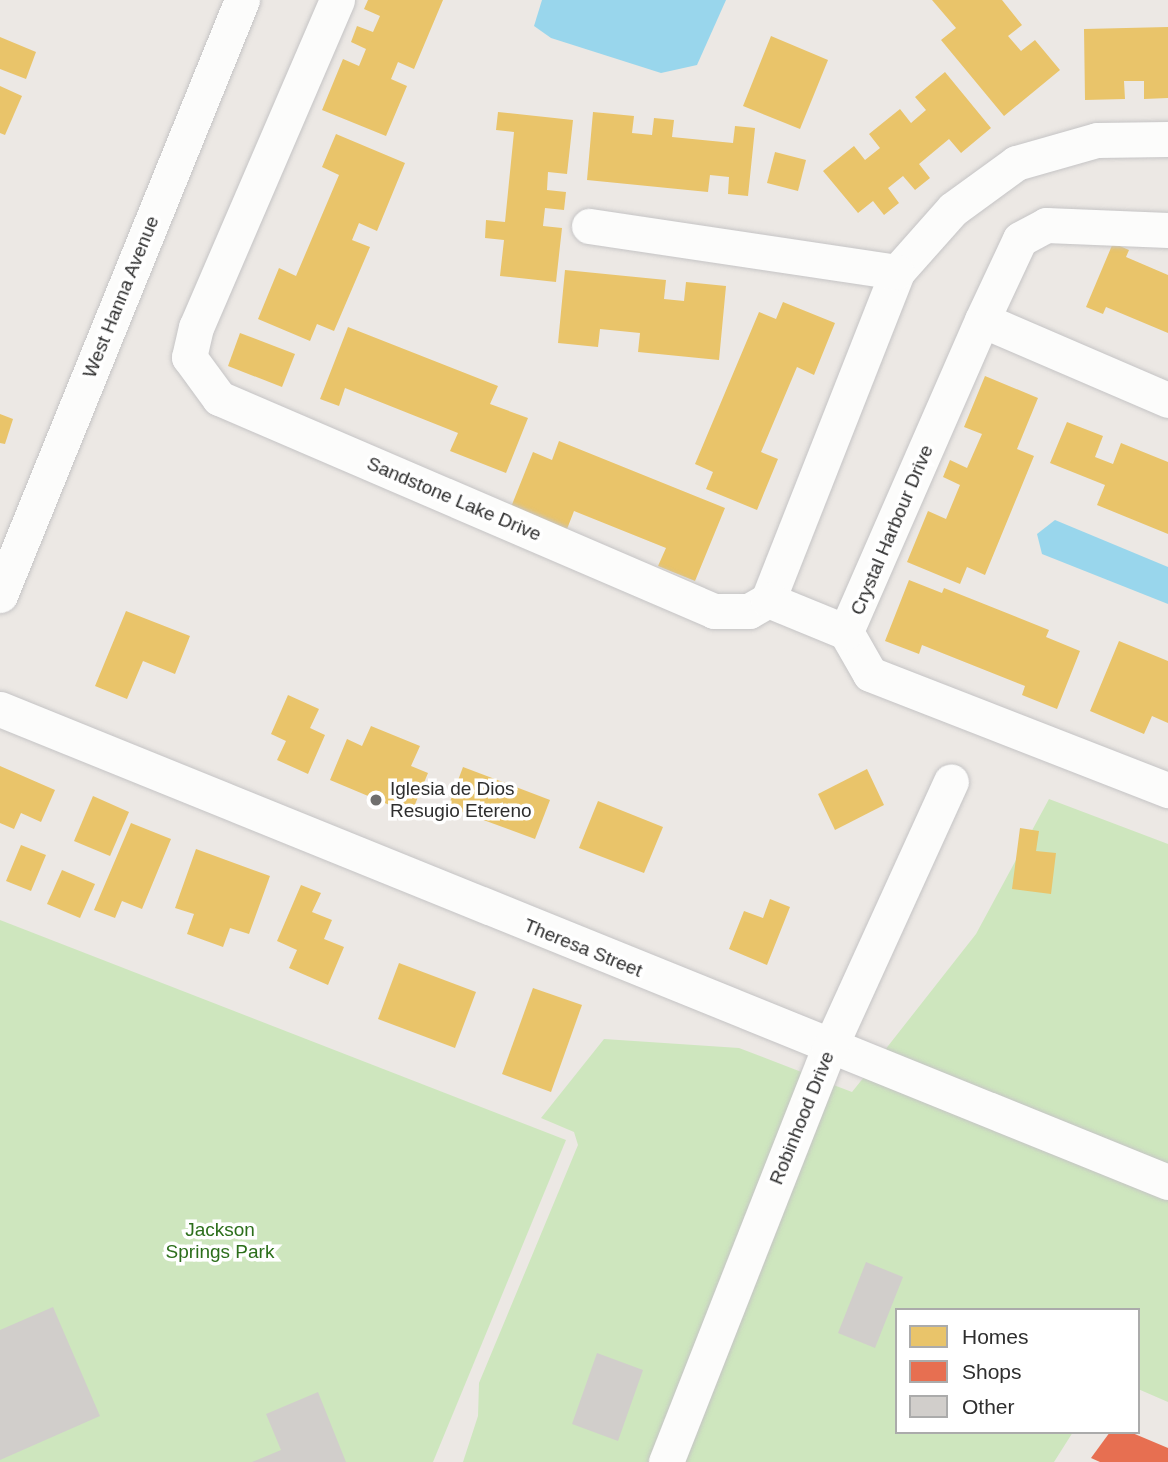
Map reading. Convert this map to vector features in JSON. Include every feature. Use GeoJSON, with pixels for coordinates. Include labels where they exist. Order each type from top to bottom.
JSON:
{"type":"FeatureCollection","features":[{"type":"Feature","properties":{"kind":"street","name":"West Hanna Avenue"},"geometry":{"type":"LineString","coordinates":[[0,595],[242,0]]}},
{"type":"Feature","properties":{"kind":"street","name":"Sandstone Lake Drive"},"geometry":{"type":"LineString","coordinates":[[337,0],[196,327],[189,357],[219,398],[714,611],[750,611],[768,600]]}},
{"type":"Feature","properties":{"kind":"street"},"geometry":{"type":"LineString","coordinates":[[846,632],[768,600],[897,272],[953,209],[1016,163],[1097,141],[1168,139]]}},
{"type":"Feature","properties":{"kind":"street","name":"Crystal Harbour Drive"},"geometry":{"type":"LineString","coordinates":[[1168,230],[1046,225],[1020,239],[846,632],[870,674],[1168,790]]}},
{"type":"Feature","properties":{"kind":"street"},"geometry":{"type":"LineString","coordinates":[[589,226],[897,272]]}},
{"type":"Feature","properties":{"kind":"street"},"geometry":{"type":"LineString","coordinates":[[982,320],[1168,400]]}},
{"type":"Feature","properties":{"kind":"street","name":"Theresa Street"},"geometry":{"type":"LineString","coordinates":[[0,709],[829,1048],[1168,1182]]}},
{"type":"Feature","properties":{"kind":"street","name":"Robinhood Drive"},"geometry":{"type":"LineString","coordinates":[[666,1462],[829,1048],[951,781]]}},
{"type":"Feature","properties":{"kind":"green space"},"geometry":{"type":"Polygon","coordinates":[[[1049,799],[1168,844],[1168,1168],[881,1055],[976,934],[1049,799]]]}},
{"type":"Feature","properties":{"kind":"green space","name":"Jackson Springs Park"},"geometry":{"type":"Polygon","coordinates":[[[0,920],[566,1140],[433,1462],[0,1462],[0,920]]]}},
{"type":"Feature","properties":{"kind":"green space"},"geometry":{"type":"Polygon","coordinates":[[[604,1039],[739,1048],[804,1073],[650,1462],[463,1462],[478,1416],[479,1383],[578,1145],[574,1132],[541,1118],[604,1039]]]}},
{"type":"Feature","properties":{"kind":"green space"},"geometry":{"type":"Polygon","coordinates":[[[864,1077],[1168,1196],[1168,1402],[1140,1390],[1140,1308],[895,1308],[895,1434],[1072,1434],[1054,1462],[682,1462],[831,1084],[852,1092],[864,1077]]]}},
{"type":"Feature","properties":{"kind":"water"},"geometry":{"type":"Polygon","coordinates":[[[542,0],[726,0],[697,65],[661,73],[551,38],[534,26],[542,0]]]}},
{"type":"Feature","properties":{"kind":"water"},"geometry":{"type":"Polygon","coordinates":[[[1055,520],[1168,567],[1168,604],[1042,554],[1037,534],[1055,520]]]}},
{"type":"Feature","properties":{"kind":"building: Homes"},"geometry":{"type":"Polygon","coordinates":[[[368,0],[443,0],[414,69],[398,62],[391,79],[407,86],[386,136],[322,110],[343,59],[359,66],[366,49],[351,42],[357,26],[373,32],[380,16],[364,9],[368,0]]]}},
{"type":"Feature","properties":{"kind":"building: Homes"},"geometry":{"type":"Polygon","coordinates":[[[932,0],[1002,0],[1022,25],[1008,36],[1021,51],[1035,40],[1060,70],[1004,116],[941,40],[956,28],[932,0]]]}},
{"type":"Feature","properties":{"kind":"building: Homes"},"geometry":{"type":"Polygon","coordinates":[[[1168,27],[1168,98],[1144,99],[1144,81],[1124,81],[1125,99],[1085,100],[1084,29],[1168,27]]]}},
{"type":"Feature","properties":{"kind":"building: Homes"},"geometry":{"type":"Polygon","coordinates":[[[771,36],[828,60],[800,129],[743,106],[771,36]]]}},
{"type":"Feature","properties":{"kind":"building: Homes"},"geometry":{"type":"Polygon","coordinates":[[[0,37],[36,52],[26,79],[0,69],[0,37]]]}},
{"type":"Feature","properties":{"kind":"building: Homes"},"geometry":{"type":"Polygon","coordinates":[[[945,72],[991,128],[961,153],[949,139],[919,164],[930,178],[915,190],[903,176],[888,188],[899,203],[884,215],[873,201],[858,213],[823,171],[854,146],[865,160],[880,148],[869,134],[900,109],[911,123],[926,110],[915,97],[945,72]]]}},
{"type":"Feature","properties":{"kind":"building: Homes"},"geometry":{"type":"Polygon","coordinates":[[[0,86],[22,96],[5,135],[0,133],[0,86]]]}},
{"type":"Feature","properties":{"kind":"building: Homes"},"geometry":{"type":"Polygon","coordinates":[[[498,112],[573,120],[567,174],[548,172],[547,190],[566,192],[564,210],[545,208],[543,226],[562,228],[556,282],[500,276],[504,240],[485,238],[486,220],[505,222],[514,132],[496,130],[498,112]]]}},
{"type":"Feature","properties":{"kind":"building: Homes"},"geometry":{"type":"Polygon","coordinates":[[[593,112],[634,116],[632,133],[652,135],[654,118],[674,120],[672,137],[733,143],[735,126],[755,128],[748,196],[728,194],[729,177],[710,175],[708,192],[587,180],[593,112]]]}},
{"type":"Feature","properties":{"kind":"building: Homes"},"geometry":{"type":"Polygon","coordinates":[[[336,134],[405,163],[377,231],[359,223],[352,240],[370,247],[334,331],[317,324],[310,341],[258,319],[279,268],[296,276],[339,175],[322,167],[336,134]]]}},
{"type":"Feature","properties":{"kind":"building: Homes"},"geometry":{"type":"Polygon","coordinates":[[[775,152],[806,160],[798,191],[767,183],[775,152]]]}},
{"type":"Feature","properties":{"kind":"building: Homes"},"geometry":{"type":"Polygon","coordinates":[[[1113,243],[1129,250],[1126,257],[1168,275],[1168,333],[1106,307],[1103,314],[1086,307],[1113,243]]]}},
{"type":"Feature","properties":{"kind":"building: Homes"},"geometry":{"type":"Polygon","coordinates":[[[565,270],[666,280],[664,299],[684,301],[686,282],[726,286],[719,360],[638,352],[640,333],[600,329],[598,347],[558,343],[565,270]]]}},
{"type":"Feature","properties":{"kind":"building: Homes"},"geometry":{"type":"Polygon","coordinates":[[[783,302],[835,323],[814,375],[797,367],[761,452],[778,459],[757,510],[706,489],[713,472],[695,464],[759,312],[776,319],[783,302]]]}},
{"type":"Feature","properties":{"kind":"building: Homes"},"geometry":{"type":"Polygon","coordinates":[[[348,327],[498,386],[490,404],[528,418],[506,473],[450,451],[458,433],[345,388],[339,406],[320,399],[348,327]]]}},
{"type":"Feature","properties":{"kind":"building: Homes"},"geometry":{"type":"Polygon","coordinates":[[[240,333],[295,354],[282,387],[228,366],[240,333]]]}},
{"type":"Feature","properties":{"kind":"building: Homes"},"geometry":{"type":"Polygon","coordinates":[[[985,376],[1038,398],[1017,449],[1034,456],[985,575],[967,567],[960,584],[907,562],[928,511],[946,519],[960,485],[943,477],[950,460],[967,468],[982,434],[964,427],[985,376]]]}},
{"type":"Feature","properties":{"kind":"building: Homes"},"geometry":{"type":"Polygon","coordinates":[[[0,414],[13,419],[5,444],[0,443],[0,414]]]}},
{"type":"Feature","properties":{"kind":"building: Homes"},"geometry":{"type":"Polygon","coordinates":[[[1067,422],[1103,436],[1095,457],[1113,464],[1121,443],[1168,462],[1168,534],[1097,505],[1105,485],[1050,463],[1067,422]]]}},
{"type":"Feature","properties":{"kind":"building: Homes"},"geometry":{"type":"Polygon","coordinates":[[[559,441],[725,508],[695,581],[658,566],[666,548],[574,511],[567,529],[511,507],[533,452],[552,460],[559,441]]]}},
{"type":"Feature","properties":{"kind":"building: Homes"},"geometry":{"type":"Polygon","coordinates":[[[909,580],[942,593],[944,588],[1049,630],[1046,637],[1080,651],[1057,709],[1022,695],[1025,686],[922,645],[919,654],[885,641],[909,580]]]}},
{"type":"Feature","properties":{"kind":"building: Homes"},"geometry":{"type":"Polygon","coordinates":[[[126,611],[190,636],[175,674],[143,661],[127,699],[95,686],[126,611]]]}},
{"type":"Feature","properties":{"kind":"building: Homes"},"geometry":{"type":"Polygon","coordinates":[[[1119,641],[1168,661],[1168,723],[1152,716],[1144,734],[1090,711],[1119,641]]]}},
{"type":"Feature","properties":{"kind":"building: Homes"},"geometry":{"type":"Polygon","coordinates":[[[288,695],[319,709],[310,728],[325,735],[308,774],[277,760],[286,741],[271,734],[288,695]]]}},
{"type":"Feature","properties":{"kind":"building: Homes"},"geometry":{"type":"Polygon","coordinates":[[[371,726],[420,746],[411,766],[428,773],[411,814],[330,780],[347,739],[362,746],[371,726]]]}},
{"type":"Feature","properties":{"kind":"building: Homes"},"geometry":{"type":"Polygon","coordinates":[[[0,766],[55,790],[41,822],[21,813],[14,829],[0,823],[0,766]]]}},
{"type":"Feature","properties":{"kind":"building: Homes"},"geometry":{"type":"Polygon","coordinates":[[[463,767],[550,800],[535,839],[448,807],[463,767]]]}},
{"type":"Feature","properties":{"kind":"building: Homes"},"geometry":{"type":"Polygon","coordinates":[[[867,769],[884,805],[835,830],[818,794],[867,769]]]}},
{"type":"Feature","properties":{"kind":"building: Homes"},"geometry":{"type":"Polygon","coordinates":[[[93,796],[129,812],[110,856],[74,841],[93,796]]]}},
{"type":"Feature","properties":{"kind":"building: Homes"},"geometry":{"type":"Polygon","coordinates":[[[598,801],[663,827],[644,873],[579,848],[598,801]]]}},
{"type":"Feature","properties":{"kind":"building: Homes"},"geometry":{"type":"Polygon","coordinates":[[[131,823],[171,839],[142,909],[122,901],[115,918],[94,910],[131,823]]]}},
{"type":"Feature","properties":{"kind":"building: Homes"},"geometry":{"type":"Polygon","coordinates":[[[1020,828],[1039,831],[1036,851],[1056,853],[1051,894],[1012,889],[1020,828]]]}},
{"type":"Feature","properties":{"kind":"building: Homes"},"geometry":{"type":"Polygon","coordinates":[[[21,845],[46,855],[31,891],[6,881],[21,845]]]}},
{"type":"Feature","properties":{"kind":"building: Homes"},"geometry":{"type":"Polygon","coordinates":[[[196,849],[270,876],[249,934],[230,928],[223,947],[187,934],[194,914],[175,908],[196,849]]]}},
{"type":"Feature","properties":{"kind":"building: Homes"},"geometry":{"type":"Polygon","coordinates":[[[62,870],[95,884],[80,918],[47,904],[62,870]]]}},
{"type":"Feature","properties":{"kind":"building: Homes"},"geometry":{"type":"Polygon","coordinates":[[[301,885],[321,893],[312,912],[332,920],[324,939],[344,947],[328,985],[289,968],[297,950],[277,941],[301,885]]]}},
{"type":"Feature","properties":{"kind":"building: Homes"},"geometry":{"type":"Polygon","coordinates":[[[770,899],[790,907],[767,965],[729,949],[744,911],[763,918],[770,899]]]}},
{"type":"Feature","properties":{"kind":"building: Homes"},"geometry":{"type":"Polygon","coordinates":[[[399,963],[476,992],[455,1048],[378,1019],[399,963]]]}},
{"type":"Feature","properties":{"kind":"building: Homes"},"geometry":{"type":"Polygon","coordinates":[[[533,988],[582,1005],[551,1092],[502,1074],[533,988]]]}},
{"type":"Feature","properties":{"kind":"building: Shops"},"geometry":{"type":"Polygon","coordinates":[[[1109,1434],[1135,1434],[1168,1448],[1168,1462],[1100,1462],[1091,1458],[1109,1434]]]}},
{"type":"Feature","properties":{"kind":"building: Other"},"geometry":{"type":"Polygon","coordinates":[[[866,1262],[903,1277],[875,1348],[838,1333],[866,1262]]]}},
{"type":"Feature","properties":{"kind":"building: Other"},"geometry":{"type":"Polygon","coordinates":[[[53,1307],[100,1416],[0,1460],[0,1330],[53,1307]]]}},
{"type":"Feature","properties":{"kind":"building: Other"},"geometry":{"type":"Polygon","coordinates":[[[597,1353],[643,1370],[618,1441],[572,1424],[597,1353]]]}},
{"type":"Feature","properties":{"kind":"building: Other"},"geometry":{"type":"Polygon","coordinates":[[[318,1392],[346,1462],[252,1462],[281,1450],[266,1414],[318,1392]]]}},
{"type":"Feature","properties":{"kind":"place","name":"Iglesia de Dios Resugio Etereno"},"geometry":{"type":"Point","coordinates":[376,800]}}]}
